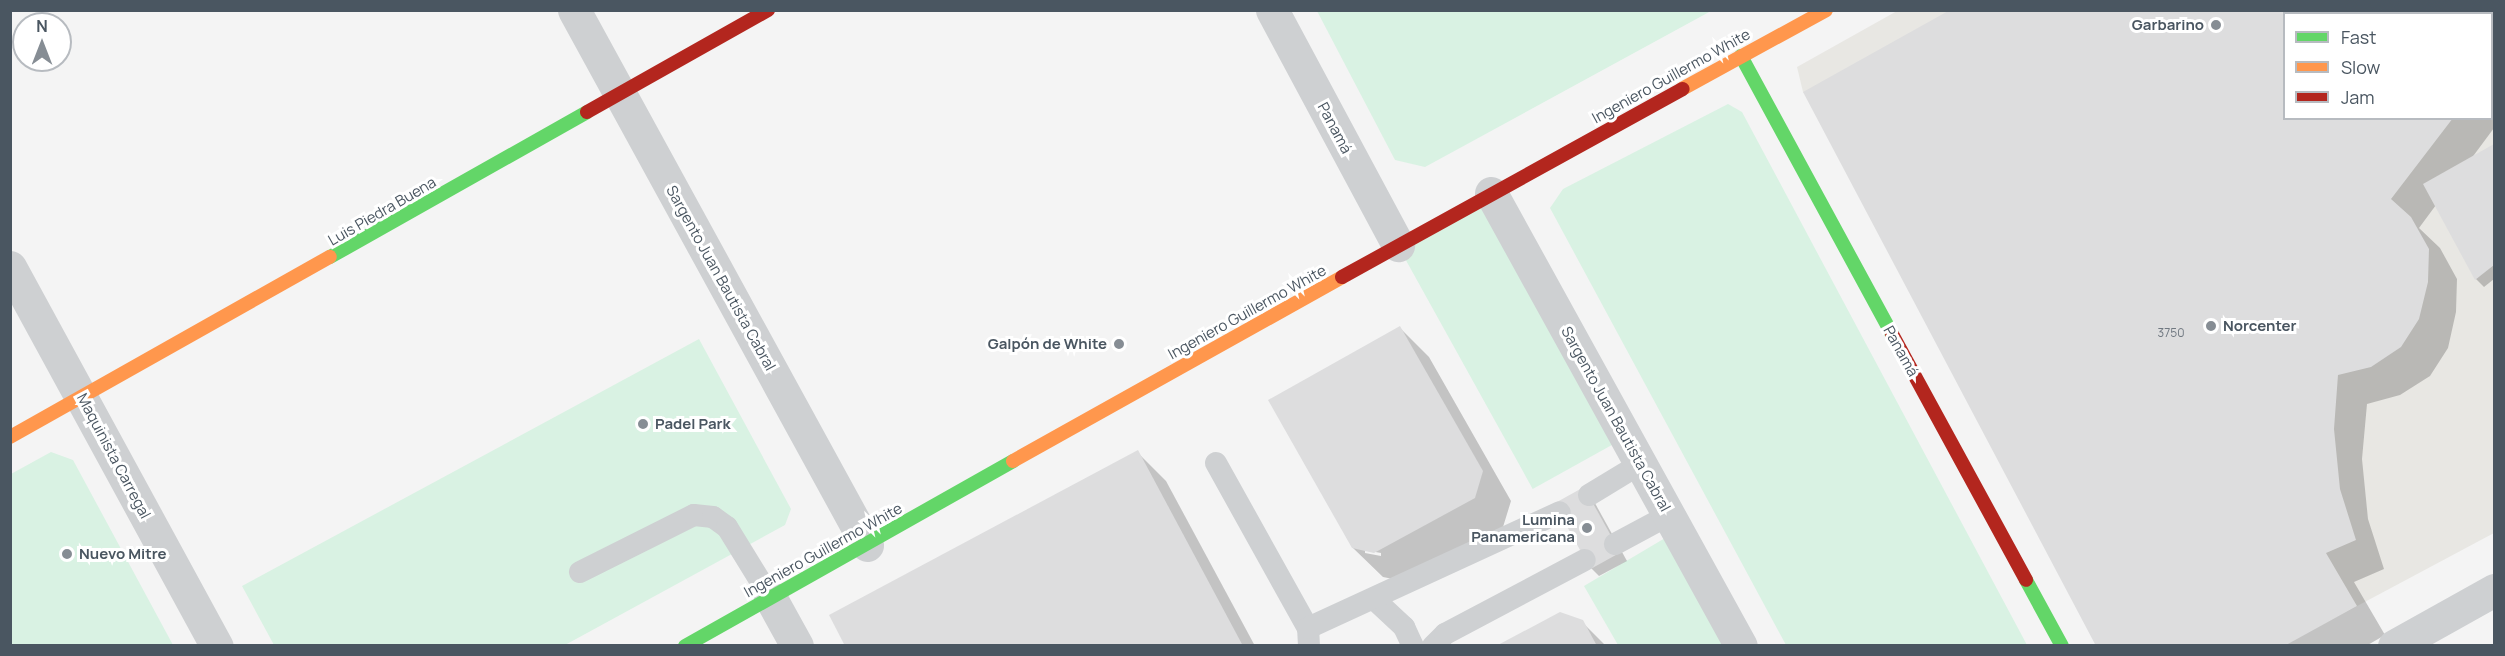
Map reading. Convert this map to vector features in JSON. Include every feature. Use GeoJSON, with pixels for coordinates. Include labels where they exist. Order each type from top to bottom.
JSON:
{"type":"FeatureCollection","features":[{"type":"Feature","properties":{"kind":"street","name":"Sargento Juan Bautista Cabral"},"geometry":{"type":"LineString","coordinates":[[574,10],[867,545]]}},
{"type":"Feature","properties":{"kind":"street","name":"Luis Piedra Buena"},"geometry":{"type":"LineString","coordinates":[[10,437],[84,399],[768,10]]}},
{"type":"Feature","properties":{"kind":"street","name":"Panamá"},"geometry":{"type":"LineString","coordinates":[[1272,10],[1398,245]]}},
{"type":"Feature","properties":{"kind":"street","name":"Ingeniero Guillermo White"},"geometry":{"type":"LineString","coordinates":[[685,645],[867,545],[1491,193],[1826,10]]}},
{"type":"Feature","properties":{"kind":"street","name":"Panamá"},"geometry":{"type":"LineString","coordinates":[[1741,56],[2062,645]]}},
{"type":"Feature","properties":{"kind":"street","name":"Sargento Juan Bautista Cabral"},"geometry":{"type":"LineString","coordinates":[[1491,193],[1741,645]]}},
{"type":"Feature","properties":{"kind":"street","name":"Maquinista Carregal"},"geometry":{"type":"LineString","coordinates":[[10,267],[217,645]]}},
{"type":"Feature","properties":{"kind":"street"},"geometry":{"type":"LineString","coordinates":[[2394,645],[2494,590]]}},
{"type":"Feature","properties":{"kind":"street"},"geometry":{"type":"LineString","coordinates":[[770,597],[796,645]]}},
{"type":"Feature","properties":{"kind":"lane"},"geometry":{"type":"LineString","coordinates":[[1215,464],[1309,637],[1375,600],[1560,512]]}},
{"type":"Feature","properties":{"kind":"lane"},"geometry":{"type":"LineString","coordinates":[[1588,495],[1640,464]]}},
{"type":"Feature","properties":{"kind":"lane"},"geometry":{"type":"LineString","coordinates":[[580,572],[694,515],[713,518],[727,527],[770,597]]}},
{"type":"Feature","properties":{"kind":"lane"},"geometry":{"type":"LineString","coordinates":[[1615,544],[1669,516]]}},
{"type":"Feature","properties":{"kind":"lane"},"geometry":{"type":"LineString","coordinates":[[1433,645],[1444,634],[1585,560]]}},
{"type":"Feature","properties":{"kind":"lane"},"geometry":{"type":"LineString","coordinates":[[1375,600],[1404,627],[1413,645]]}},
{"type":"Feature","properties":{"kind":"shaded area","name":"Norcenter"},"geometry":{"type":"Polygon","coordinates":[[[1897,11],[2494,11],[2494,533],[2284,645],[1803,92],[1797,67],[1897,11]]]}},
{"type":"Feature","properties":{"kind":"green space"},"geometry":{"type":"Polygon","coordinates":[[[1317,11],[1711,11],[1425,167],[1395,160],[1317,11]]]}},
{"type":"Feature","properties":{"kind":"green space"},"geometry":{"type":"Polygon","coordinates":[[[1728,104],[1742,112],[2027,645],[1786,645],[1550,208],[1563,189],[1728,104]]]}},
{"type":"Feature","properties":{"kind":"green space"},"geometry":{"type":"Polygon","coordinates":[[[1491,193],[1626,437],[1533,489],[1397,245],[1491,193]]]}},
{"type":"Feature","properties":{"kind":"green space","name":"Padel Park"},"geometry":{"type":"Polygon","coordinates":[[[699,339],[791,509],[785,525],[565,645],[274,645],[242,586],[699,339]]]}},
{"type":"Feature","properties":{"kind":"green space","name":"Nuevo Mitre"},"geometry":{"type":"Polygon","coordinates":[[[51,452],[73,460],[173,645],[11,645],[11,474],[51,452]]]}},
{"type":"Feature","properties":{"kind":"green space"},"geometry":{"type":"Polygon","coordinates":[[[1677,531],[1741,645],[1618,645],[1584,586],[1677,531]]]}},
{"type":"Feature","properties":{"kind":"building","name":"Norcenter"},"geometry":{"type":"Polygon","coordinates":[[[1950,10],[2494,10],[2494,71],[2493,12],[2283,12],[2283,120],[2451,120],[2391,199],[2411,217],[2429,249],[2428,282],[2419,319],[2401,347],[2371,367],[2338,375],[2334,429],[2340,489],[2356,540],[2326,553],[2357,606],[2284,646],[2096,646],[1803,92],[1950,10]]]}},
{"type":"Feature","properties":{"kind":"building"},"geometry":{"type":"Polygon","coordinates":[[[2494,144],[2494,265],[2475,280],[2423,184],[2494,144]]]}},
{"type":"Feature","properties":{"kind":"building"},"geometry":{"type":"Polygon","coordinates":[[[1400,326],[1483,471],[1475,498],[1374,553],[1352,548],[1268,400],[1400,326]]]}},
{"type":"Feature","properties":{"kind":"building"},"geometry":{"type":"Polygon","coordinates":[[[1138,450],[1243,646],[845,646],[829,615],[1138,450]]]}},
{"type":"Feature","properties":{"kind":"building","name":"Lumina Panamericana"},"geometry":{"type":"Polygon","coordinates":[[[1584,487],[1620,553],[1591,569],[1554,503],[1584,487]]]}},
{"type":"Feature","properties":{"kind":"building"},"geometry":{"type":"Polygon","coordinates":[[[1560,612],[1583,620],[1597,646],[1496,646],[1560,612]]]}},
{"type":"Feature","properties":{"kind":"traffic: fast"},"geometry":{"type":"LineString","coordinates":[[1741,56],[1892,334]]}},
{"type":"Feature","properties":{"kind":"traffic: fast"},"geometry":{"type":"LineString","coordinates":[[330,257],[587,112]]}},
{"type":"Feature","properties":{"kind":"traffic: fast"},"geometry":{"type":"LineString","coordinates":[[685,646],[1013,461]]}},
{"type":"Feature","properties":{"kind":"traffic: fast"},"geometry":{"type":"LineString","coordinates":[[2026,580],[2062,646]]}},
{"type":"Feature","properties":{"kind":"traffic: slow"},"geometry":{"type":"LineString","coordinates":[[1682,89],[1826,10]]}},
{"type":"Feature","properties":{"kind":"traffic: slow"},"geometry":{"type":"LineString","coordinates":[[10,437],[330,257]]}},
{"type":"Feature","properties":{"kind":"traffic: slow"},"geometry":{"type":"LineString","coordinates":[[1013,461],[1342,277]]}},
{"type":"Feature","properties":{"kind":"traffic: jam"},"geometry":{"type":"LineString","coordinates":[[587,112],[768,10]]}},
{"type":"Feature","properties":{"kind":"traffic: jam"},"geometry":{"type":"LineString","coordinates":[[1342,277],[1682,89]]}},
{"type":"Feature","properties":{"kind":"traffic: jam"},"geometry":{"type":"LineString","coordinates":[[1892,334],[2026,580]]}},
{"type":"Feature","properties":{"kind":"place","name":"Garbarino"},"geometry":{"type":"Point","coordinates":[2216,25]}},
{"type":"Feature","properties":{"kind":"place","name":"Norcenter"},"geometry":{"type":"Point","coordinates":[2211,326]}},
{"type":"Feature","properties":{"kind":"place","name":"Galpón de White"},"geometry":{"type":"Point","coordinates":[1119,344]}},
{"type":"Feature","properties":{"kind":"place","name":"Padel Park"},"geometry":{"type":"Point","coordinates":[643,424]}},
{"type":"Feature","properties":{"kind":"place","name":"Lumina Panamericana"},"geometry":{"type":"Point","coordinates":[1587,528]}},
{"type":"Feature","properties":{"kind":"place","name":"Nuevo Mitre"},"geometry":{"type":"Point","coordinates":[67,554]}}]}
